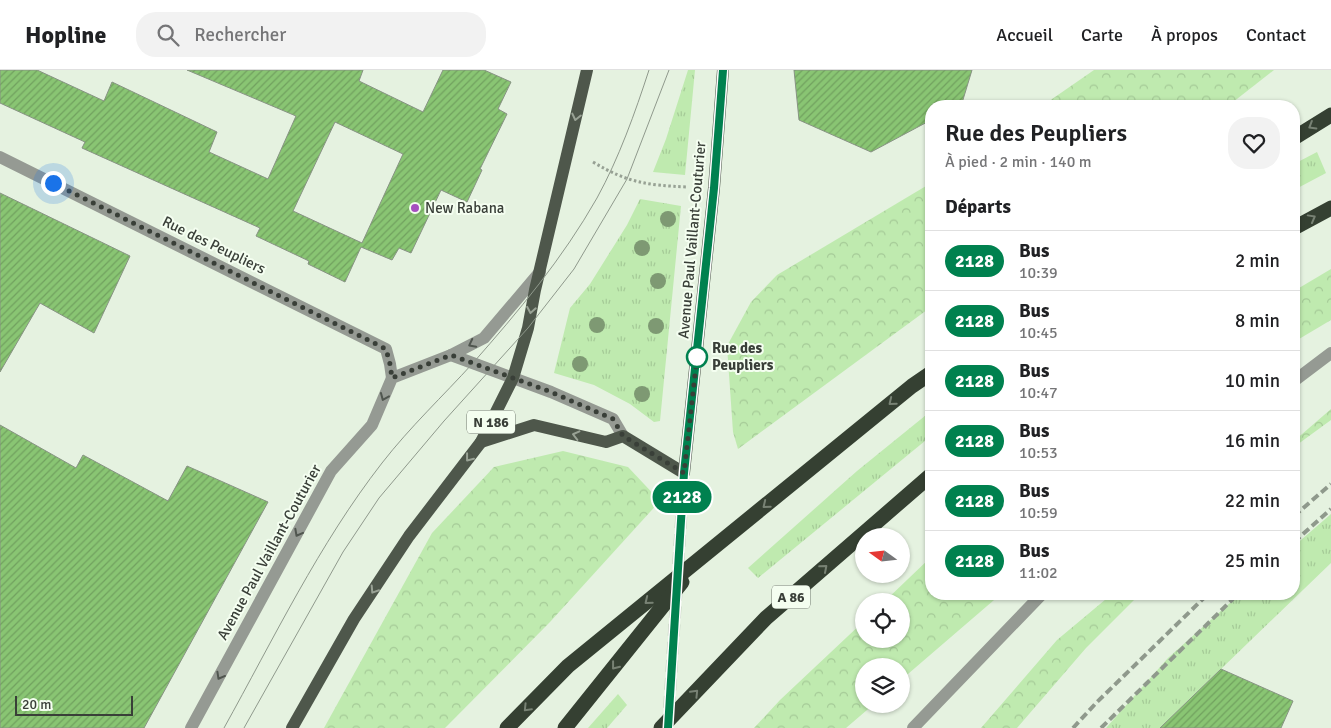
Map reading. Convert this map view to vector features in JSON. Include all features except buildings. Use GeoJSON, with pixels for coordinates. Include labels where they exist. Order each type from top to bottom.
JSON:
{"type":"FeatureCollection","features":[{"type":"Feature","properties":{"kind":"highway"},"geometry":{"type":"LineString","coordinates":[[1300,134],[1331,115]]}},
{"type":"Feature","properties":{"kind":"highway"},"geometry":{"type":"LineString","coordinates":[[1300,225],[1331,208]]}},
{"type":"Feature","properties":{"kind":"highway"},"geometry":{"type":"LineString","coordinates":[[507,728],[568,666],[904,392],[925,377]]}},
{"type":"Feature","properties":{"kind":"highway","name":"A 86"},"geometry":{"type":"LineString","coordinates":[[661,728],[766,618],[925,481]]}},
{"type":"Feature","properties":{"kind":"highway"},"geometry":{"type":"LineString","coordinates":[[566,728],[700,559]]}},
{"type":"Feature","properties":{"kind":"main road","name":"Avenue Paul Vaillant-Couturier"},"geometry":{"type":"LineString","coordinates":[[623,436],[684,473],[713,197],[723,70]]}},
{"type":"Feature","properties":{"kind":"main road","name":"N 186"},"geometry":{"type":"LineString","coordinates":[[292,728],[354,619],[398,553],[481,442],[513,378],[528,328],[585,71]]}},
{"type":"Feature","properties":{"kind":"main road"},"geometry":{"type":"LineString","coordinates":[[481,442],[534,425],[606,442],[623,436]]}},
{"type":"Feature","properties":{"kind":"street","name":"Rue des Peupliers"},"geometry":{"type":"LineString","coordinates":[[0,157],[386,349],[392,378]]}},
{"type":"Feature","properties":{"kind":"street"},"geometry":{"type":"LineString","coordinates":[[392,378],[451,355],[484,338],[540,271]]}},
{"type":"Feature","properties":{"kind":"street"},"geometry":{"type":"LineString","coordinates":[[1300,376],[1331,353]]}},
{"type":"Feature","properties":{"kind":"street"},"geometry":{"type":"LineString","coordinates":[[451,355],[551,392],[613,419],[623,436]]}},
{"type":"Feature","properties":{"kind":"street","name":"Avenue Paul Vaillant-Couturier"},"geometry":{"type":"LineString","coordinates":[[191,728],[332,471],[372,425],[392,378]]}},
{"type":"Feature","properties":{"kind":"street"},"geometry":{"type":"LineString","coordinates":[[913,728],[1036,600]]}},
{"type":"Feature","properties":{"kind":"path"},"geometry":{"type":"LineString","coordinates":[[590,160],[610,172],[646,185],[686,187]]}},
{"type":"Feature","properties":{"kind":"green space"},"geometry":{"type":"Polygon","coordinates":[[[688,70],[695,70],[685,175],[653,172],[666,139],[688,70]]]}},
{"type":"Feature","properties":{"kind":"green space"},"geometry":{"type":"Polygon","coordinates":[[[1094,70],[1274,70],[1236,100],[1051,100],[1094,70]]]}},
{"type":"Feature","properties":{"kind":"green space"},"geometry":{"type":"Polygon","coordinates":[[[1317,152],[1326,173],[1300,187],[1300,161],[1317,152]]]}},
{"type":"Feature","properties":{"kind":"green space"},"geometry":{"type":"Polygon","coordinates":[[[925,187],[925,311],[738,449],[733,432],[727,346],[751,302],[777,275],[925,187]]]}},
{"type":"Feature","properties":{"kind":"green space"},"geometry":{"type":"Polygon","coordinates":[[[640,199],[681,206],[660,421],[654,422],[630,404],[594,385],[554,373],[570,308],[590,284],[627,225],[640,199]]]}},
{"type":"Feature","properties":{"kind":"green space"},"geometry":{"type":"Polygon","coordinates":[[[1331,269],[1331,320],[1300,338],[1300,287],[1331,269]]]}},
{"type":"Feature","properties":{"kind":"green space"},"geometry":{"type":"Polygon","coordinates":[[[1331,409],[1331,420],[1300,443],[1300,436],[1331,409]]]}},
{"type":"Feature","properties":{"kind":"green space"},"geometry":{"type":"Polygon","coordinates":[[[925,416],[925,441],[758,578],[748,568],[857,471],[925,416]]]}},
{"type":"Feature","properties":{"kind":"green space"},"geometry":{"type":"Polygon","coordinates":[[[563,451],[628,467],[660,501],[550,622],[445,728],[324,728],[432,533],[494,467],[563,451]]]}},
{"type":"Feature","properties":{"kind":"green space"},"geometry":{"type":"Polygon","coordinates":[[[1331,514],[1331,563],[1300,593],[1300,541],[1331,514]]]}},
{"type":"Feature","properties":{"kind":"green space"},"geometry":{"type":"Polygon","coordinates":[[[925,563],[925,600],[994,600],[910,672],[910,658],[855,658],[855,713],[864,713],[846,728],[754,728],[780,700],[855,629],[855,648],[910,648],[910,593],[893,593],[904,583],[910,583],[910,577],[925,563]]]}},
{"type":"Feature","properties":{"kind":"green space"},"geometry":{"type":"Polygon","coordinates":[[[1105,600],[1134,600],[1086,648],[1017,728],[981,728],[1057,640],[1105,600]]]}},
{"type":"Feature","properties":{"kind":"green space"},"geometry":{"type":"Polygon","coordinates":[[[1233,600],[1293,600],[1163,728],[1106,728],[1168,658],[1233,600]]]}},
{"type":"Feature","properties":{"kind":"green space"},"geometry":{"type":"Polygon","coordinates":[[[618,694],[627,705],[607,728],[588,728],[618,694]]]}},
{"type":"Feature","properties":{"kind":"tunnel"},"geometry":{"type":"LineString","coordinates":[[668,726],[684,473]]}},
{"type":"Feature","properties":{"kind":"tram line"},"geometry":{"type":"LineString","coordinates":[[224,728],[298,592],[359,494],[404,437],[507,324],[570,242],[605,183],[632,119],[649,70]]}},
{"type":"Feature","properties":{"kind":"tram line"},"geometry":{"type":"LineString","coordinates":[[244,728],[343,552],[379,498],[444,421],[528,328],[574,269],[627,179],[669,70]]}},
{"type":"Feature","properties":{"kind":"railway"},"geometry":{"type":"LineString","coordinates":[[1300,511],[1331,484]]}},
{"type":"Feature","properties":{"kind":"railway"},"geometry":{"type":"LineString","coordinates":[[1300,537],[1331,509]]}},
{"type":"Feature","properties":{"kind":"railway"},"geometry":{"type":"LineString","coordinates":[[1073,728],[1097,702],[1202,600]]}},
{"type":"Feature","properties":{"kind":"railway"},"geometry":{"type":"LineString","coordinates":[[1101,728],[1232,600]]}},
{"type":"Feature","properties":{"kind":"bus line","name":"2128"},"geometry":{"type":"LineString","coordinates":[[668,728],[684,473],[714,188],[723,70]]}},
{"type":"Feature","properties":{"kind":"place","name":"New Rabana"},"geometry":{"type":"Point","coordinates":[415,208]}},
{"type":"Feature","properties":{"kind":"place","name":"Rue des Peupliers"},"geometry":{"type":"Point","coordinates":[697,357]}},
{"type":"Feature","properties":{"kind":"route"},"geometry":{"type":"LineString","coordinates":[[53,183],[386,349],[392,378],[451,355],[551,392],[613,419],[623,436],[684,473],[697,357]]}}]}
